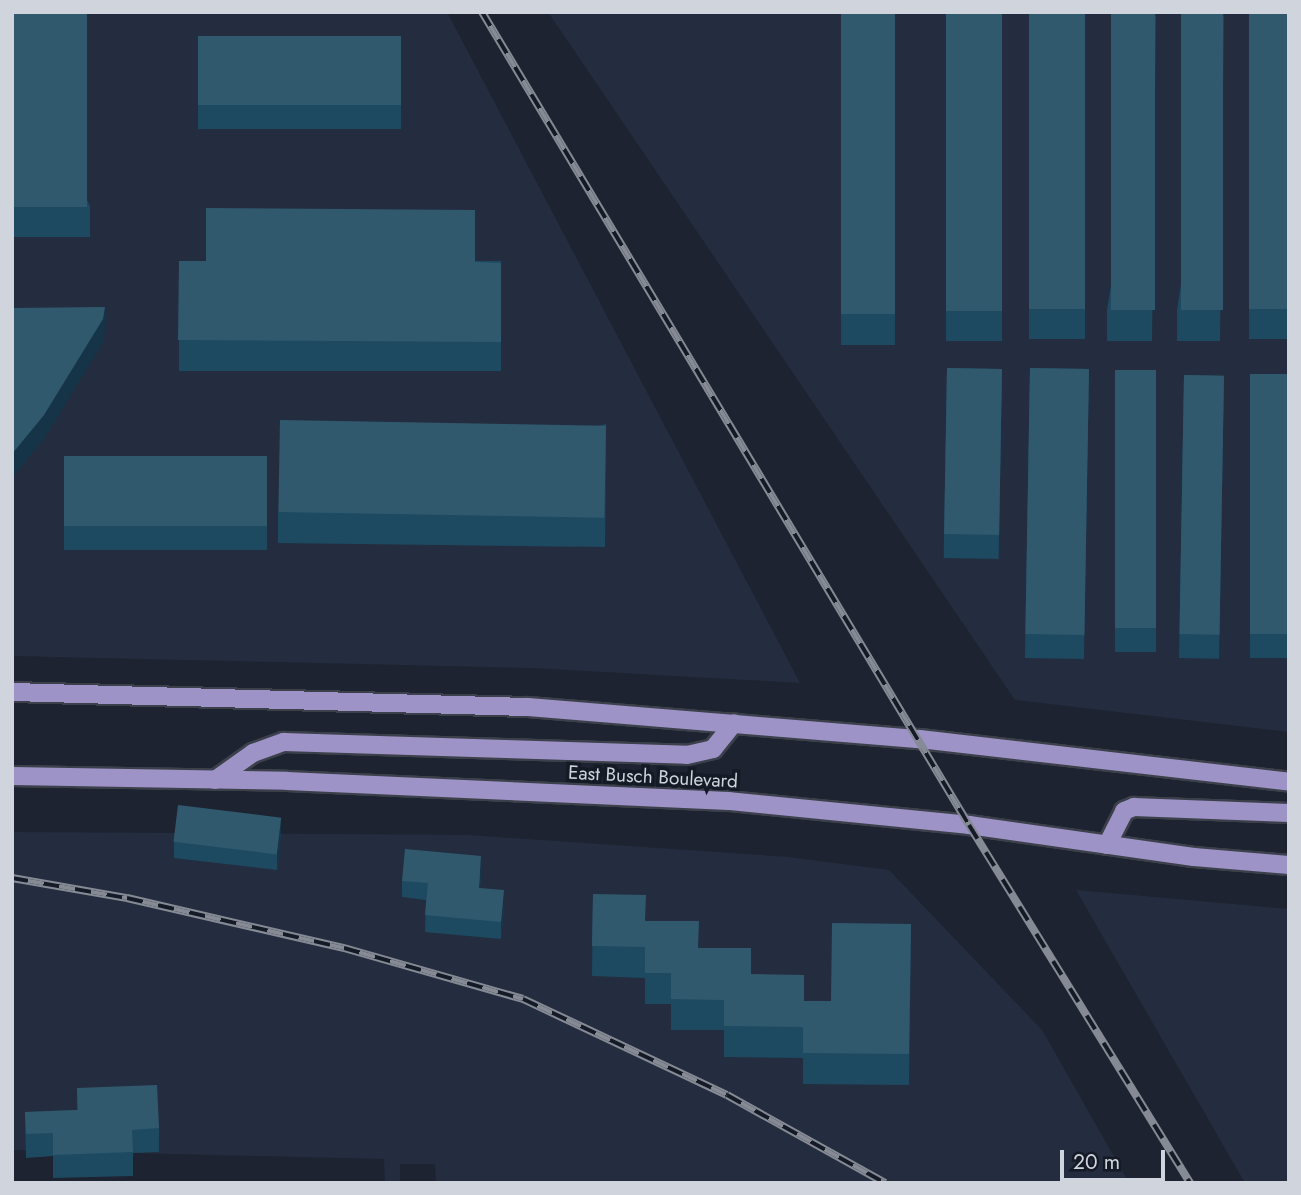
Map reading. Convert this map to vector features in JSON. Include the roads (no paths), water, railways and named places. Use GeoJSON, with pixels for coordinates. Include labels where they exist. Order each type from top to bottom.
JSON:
{"type":"FeatureCollection","features":[{"type":"Feature","properties":{"kind":"main road"},"geometry":{"type":"LineString","coordinates":[[12,692],[528,707],[734,723],[1289,782]]}},
{"type":"Feature","properties":{"kind":"main road"},"geometry":{"type":"LineString","coordinates":[[215,780],[253,753],[285,742],[673,756],[713,749],[734,723]]}},
{"type":"Feature","properties":{"kind":"main road","name":"East Busch Boulevard"},"geometry":{"type":"LineString","coordinates":[[12,776],[215,780],[729,801],[969,825],[1107,845],[1289,865]]}},
{"type":"Feature","properties":{"kind":"main road"},"geometry":{"type":"LineString","coordinates":[[1107,845],[1124,811],[1134,807],[1289,813]]}},
{"type":"Feature","properties":{"kind":"railway"},"geometry":{"type":"LineString","coordinates":[[482,12],[969,825],[1190,1183]]}},
{"type":"Feature","properties":{"kind":"railway"},"geometry":{"type":"LineString","coordinates":[[12,878],[127,898],[344,948],[523,999],[727,1095],[885,1183]]}}]}
